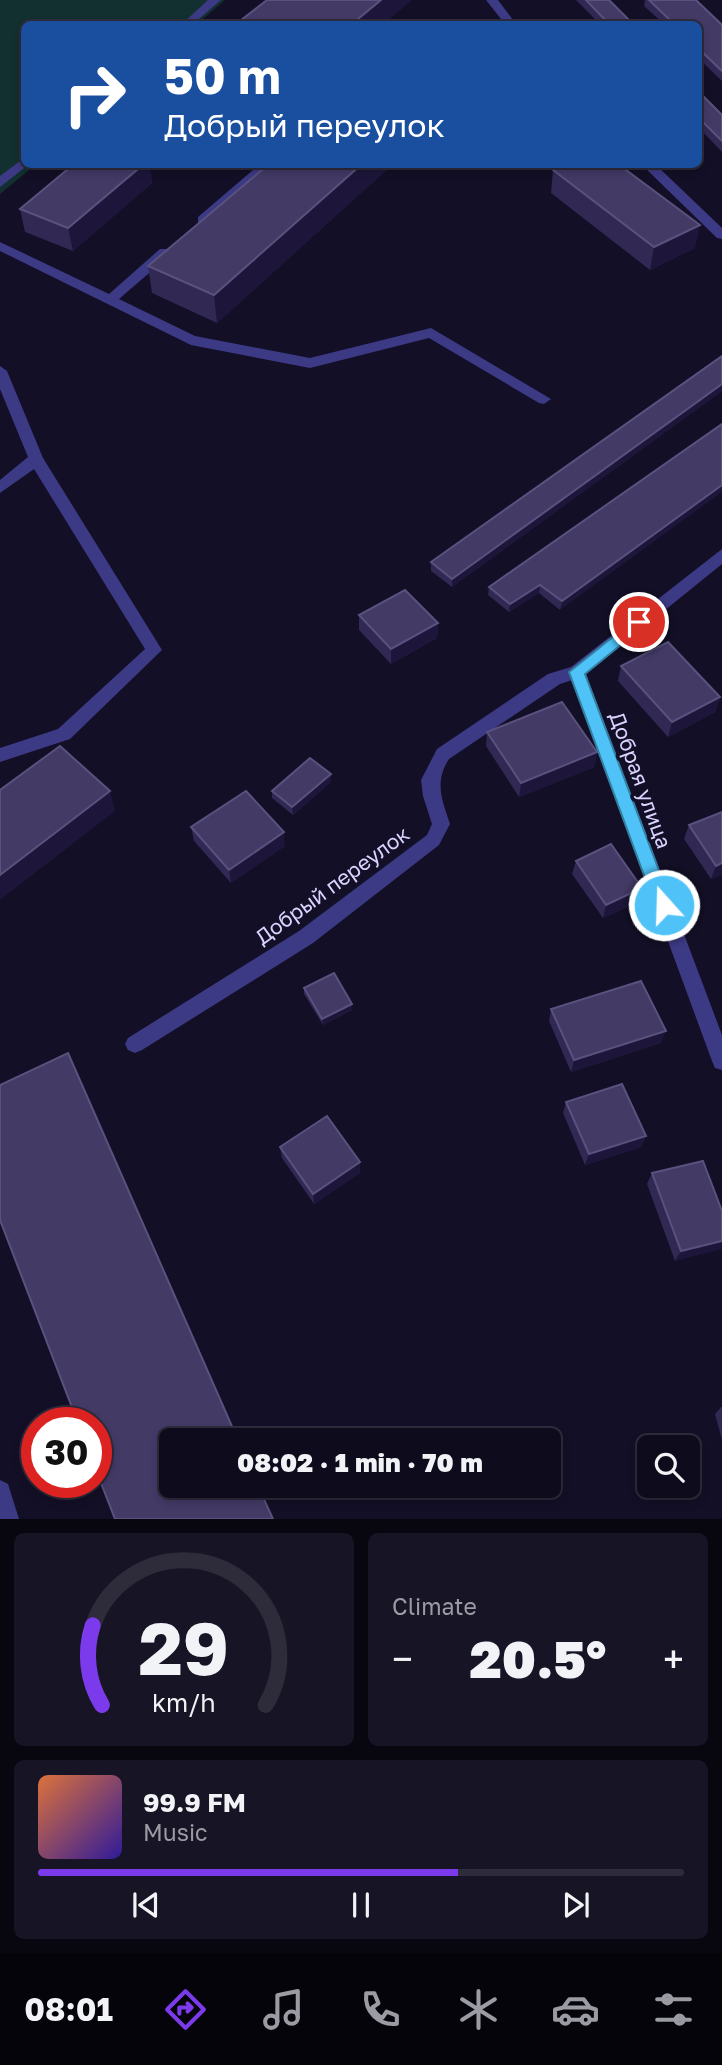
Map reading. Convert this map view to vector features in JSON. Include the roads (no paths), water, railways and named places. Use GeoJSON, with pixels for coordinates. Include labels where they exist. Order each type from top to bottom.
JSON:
{"type":"FeatureCollection","features":[{"type":"Feature","properties":{"kind":"street"},"geometry":{"type":"LineString","coordinates":[[190,21],[215,0]]}},
{"type":"Feature","properties":{"kind":"street"},"geometry":{"type":"LineString","coordinates":[[492,0],[509,21]]}},
{"type":"Feature","properties":{"kind":"street"},"geometry":{"type":"LineString","coordinates":[[0,183],[21,165]]}},
{"type":"Feature","properties":{"kind":"street"},"geometry":{"type":"LineString","coordinates":[[194,228],[263,168]]}},
{"type":"Feature","properties":{"kind":"street"},"geometry":{"type":"LineString","coordinates":[[651,168],[722,235]]}},
{"type":"Feature","properties":{"kind":"street"},"geometry":{"type":"LineString","coordinates":[[0,246],[191,340],[310,363],[431,333],[544,399]]}},
{"type":"Feature","properties":{"kind":"street"},"geometry":{"type":"LineString","coordinates":[[110,300],[173,246]]}},
{"type":"Feature","properties":{"kind":"street"},"geometry":{"type":"LineString","coordinates":[[0,371],[36,459],[154,650],[64,734],[0,755]]}},
{"type":"Feature","properties":{"kind":"street"},"geometry":{"type":"LineString","coordinates":[[0,488],[36,459]]}},
{"type":"Feature","properties":{"kind":"street","name":"Добрый переулок"},"geometry":{"type":"LineString","coordinates":[[135,1044],[306,937],[433,839],[441,824],[430,786],[430,771],[443,754],[554,679],[577,672],[722,555]]}},
{"type":"Feature","properties":{"kind":"street","name":"Добрая улица"},"geometry":{"type":"LineString","coordinates":[[577,672],[722,1061]]}},
{"type":"Feature","properties":{"kind":"street"},"geometry":{"type":"LineString","coordinates":[[0,1492],[7,1519]]}}]}
